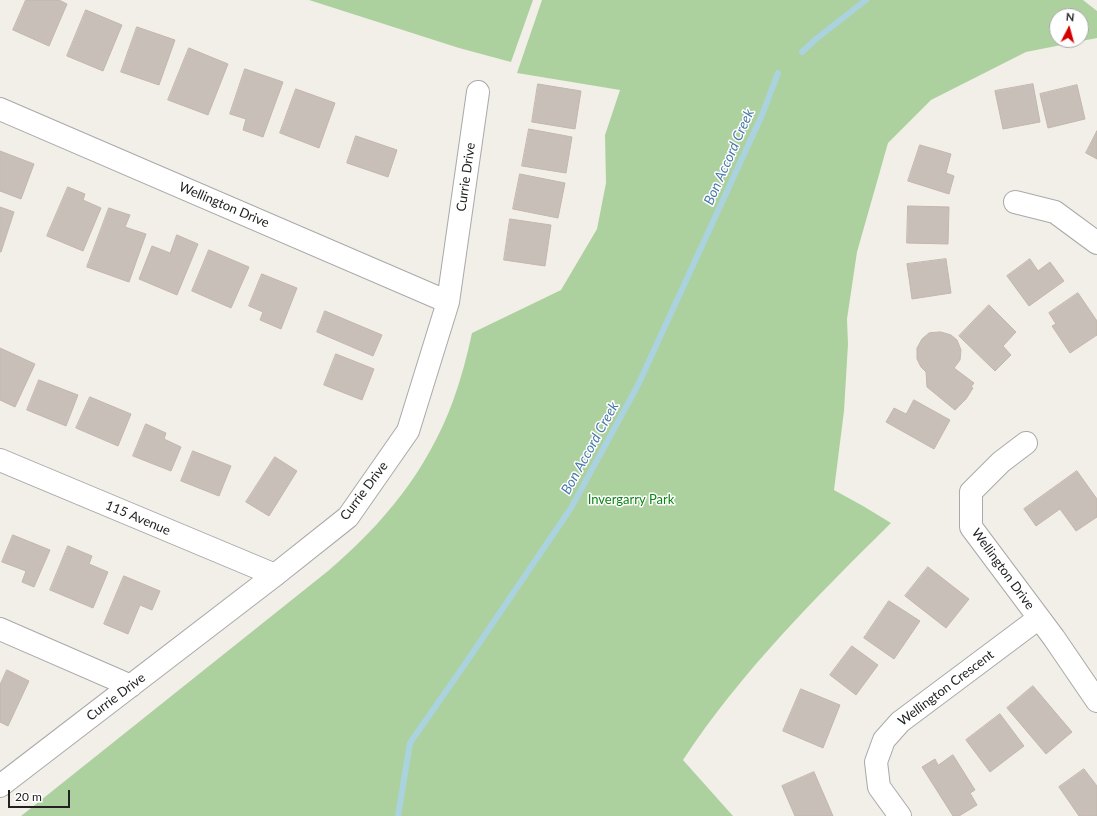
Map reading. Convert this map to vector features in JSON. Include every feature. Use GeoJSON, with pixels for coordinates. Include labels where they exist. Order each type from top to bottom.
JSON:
{"type":"FeatureCollection","features":[{"type":"Feature","properties":{"kind":"street","name":"Currie Drive"},"geometry":{"type":"LineString","coordinates":[[0,786],[275,575],[348,517],[408,431],[448,302],[478,92]]}},
{"type":"Feature","properties":{"kind":"street","name":"Wellington Drive"},"geometry":{"type":"LineString","coordinates":[[0,109],[448,302]]}},
{"type":"Feature","properties":{"kind":"street"},"geometry":{"type":"LineString","coordinates":[[1016,202],[1055,212],[1097,243]]}},
{"type":"Feature","properties":{"kind":"street","name":"Wellington Drive"},"geometry":{"type":"LineString","coordinates":[[1026,443],[1001,462],[971,492],[971,527],[1039,618],[1097,701]]}},
{"type":"Feature","properties":{"kind":"street","name":"115 Avenue"},"geometry":{"type":"LineString","coordinates":[[0,460],[275,575]]}},
{"type":"Feature","properties":{"kind":"street","name":"Wellington Crescent"},"geometry":{"type":"LineString","coordinates":[[900,816],[879,787],[876,762],[884,740],[900,722],[1039,618]]}},
{"type":"Feature","properties":{"kind":"street"},"geometry":{"type":"LineString","coordinates":[[0,629],[131,686]]}},
{"type":"Feature","properties":{"kind":"green space"},"geometry":{"type":"Polygon","coordinates":[[[309,0],[533,0],[511,62],[459,48],[309,0]]]}},
{"type":"Feature","properties":{"kind":"green space","name":"Invergarry Park"},"geometry":{"type":"Polygon","coordinates":[[[542,0],[1083,0],[1097,11],[1097,38],[1089,40],[1089,8],[1049,8],[1049,47],[1026,52],[931,100],[888,143],[857,252],[847,319],[848,344],[844,411],[834,490],[891,523],[781,636],[729,696],[683,760],[733,816],[21,816],[328,571],[368,534],[385,515],[417,473],[442,426],[459,384],[472,333],[561,290],[597,229],[606,183],[605,135],[620,90],[517,73],[542,0]]]}},
{"type":"Feature","properties":{"kind":"building"},"geometry":{"type":"Polygon","coordinates":[[[26,0],[59,0],[67,4],[49,46],[13,30],[26,0]]]}},
{"type":"Feature","properties":{"kind":"building"},"geometry":{"type":"Polygon","coordinates":[[[86,10],[122,25],[103,71],[67,56],[86,10]]]}},
{"type":"Feature","properties":{"kind":"building"},"geometry":{"type":"Polygon","coordinates":[[[137,27],[175,40],[159,85],[121,72],[137,27]]]}},
{"type":"Feature","properties":{"kind":"building"},"geometry":{"type":"Polygon","coordinates":[[[189,48],[228,64],[208,115],[168,100],[189,48]]]}},
{"type":"Feature","properties":{"kind":"building"},"geometry":{"type":"Polygon","coordinates":[[[245,69],[283,82],[263,137],[243,130],[246,119],[230,114],[245,69]]]}},
{"type":"Feature","properties":{"kind":"building"},"geometry":{"type":"Polygon","coordinates":[[[538,84],[581,91],[575,129],[532,122],[538,84]]]}},
{"type":"Feature","properties":{"kind":"building"},"geometry":{"type":"Polygon","coordinates":[[[1033,84],[1040,122],[1003,129],[995,91],[1033,84]]]}},
{"type":"Feature","properties":{"kind":"building"},"geometry":{"type":"Polygon","coordinates":[[[1077,85],[1085,119],[1048,128],[1040,94],[1077,85]]]}},
{"type":"Feature","properties":{"kind":"building"},"geometry":{"type":"Polygon","coordinates":[[[296,89],[335,103],[319,148],[280,133],[296,89]]]}},
{"type":"Feature","properties":{"kind":"building"},"geometry":{"type":"Polygon","coordinates":[[[529,129],[572,137],[566,173],[522,166],[529,129]]]}},
{"type":"Feature","properties":{"kind":"building"},"geometry":{"type":"Polygon","coordinates":[[[1097,131],[1097,159],[1086,153],[1097,131]]]}},
{"type":"Feature","properties":{"kind":"building"},"geometry":{"type":"Polygon","coordinates":[[[356,136],[397,150],[388,177],[347,163],[356,136]]]}},
{"type":"Feature","properties":{"kind":"building"},"geometry":{"type":"Polygon","coordinates":[[[920,145],[951,154],[946,173],[954,176],[949,194],[908,181],[920,145]]]}},
{"type":"Feature","properties":{"kind":"building"},"geometry":{"type":"Polygon","coordinates":[[[0,151],[34,164],[21,199],[0,191],[0,151]]]}},
{"type":"Feature","properties":{"kind":"building"},"geometry":{"type":"Polygon","coordinates":[[[520,174],[565,183],[558,218],[513,209],[520,174]]]}},
{"type":"Feature","properties":{"kind":"building"},"geometry":{"type":"Polygon","coordinates":[[[68,187],[85,194],[83,200],[101,208],[83,251],[47,236],[68,187]]]}},
{"type":"Feature","properties":{"kind":"building"},"geometry":{"type":"Polygon","coordinates":[[[908,206],[949,207],[948,244],[907,243],[908,206]]]}},
{"type":"Feature","properties":{"kind":"building"},"geometry":{"type":"Polygon","coordinates":[[[0,207],[14,212],[1,252],[0,252],[0,207]]]}},
{"type":"Feature","properties":{"kind":"building"},"geometry":{"type":"Polygon","coordinates":[[[109,208],[130,215],[125,227],[146,234],[129,282],[87,267],[109,208]]]}},
{"type":"Feature","properties":{"kind":"building"},"geometry":{"type":"Polygon","coordinates":[[[510,219],[551,225],[545,266],[504,260],[510,219]]]}},
{"type":"Feature","properties":{"kind":"building"},"geometry":{"type":"Polygon","coordinates":[[[177,235],[198,244],[177,295],[139,279],[152,246],[170,253],[177,235]]]}},
{"type":"Feature","properties":{"kind":"building"},"geometry":{"type":"Polygon","coordinates":[[[209,250],[249,267],[231,308],[192,291],[209,250]]]}},
{"type":"Feature","properties":{"kind":"building"},"geometry":{"type":"Polygon","coordinates":[[[946,259],[951,293],[912,299],[907,264],[946,259]]]}},
{"type":"Feature","properties":{"kind":"building"},"geometry":{"type":"Polygon","coordinates":[[[1030,259],[1038,271],[1050,262],[1064,281],[1029,306],[1007,276],[1030,259]]]}},
{"type":"Feature","properties":{"kind":"building"},"geometry":{"type":"Polygon","coordinates":[[[262,274],[297,288],[281,329],[260,320],[263,312],[249,306],[262,274]]]}},
{"type":"Feature","properties":{"kind":"building"},"geometry":{"type":"Polygon","coordinates":[[[1078,293],[1097,321],[1097,335],[1070,353],[1052,326],[1056,324],[1049,313],[1078,293]]]}},
{"type":"Feature","properties":{"kind":"building"},"geometry":{"type":"Polygon","coordinates":[[[989,305],[1016,332],[1003,346],[1011,355],[995,371],[959,336],[989,305]]]}},
{"type":"Feature","properties":{"kind":"building"},"geometry":{"type":"Polygon","coordinates":[[[325,311],[382,335],[373,356],[317,332],[325,311]]]}},
{"type":"Feature","properties":{"kind":"building"},"geometry":{"type":"Polygon","coordinates":[[[941,332],[951,335],[957,340],[961,350],[960,360],[954,368],[974,383],[971,387],[973,388],[966,399],[955,410],[927,387],[926,372],[921,367],[917,359],[917,348],[922,339],[929,333],[941,332]]]}},
{"type":"Feature","properties":{"kind":"building"},"geometry":{"type":"Polygon","coordinates":[[[0,348],[35,364],[15,407],[0,400],[0,348]]]}},
{"type":"Feature","properties":{"kind":"building"},"geometry":{"type":"Polygon","coordinates":[[[336,354],[374,369],[362,400],[324,385],[336,354]]]}},
{"type":"Feature","properties":{"kind":"building"},"geometry":{"type":"Polygon","coordinates":[[[39,380],[78,395],[66,426],[27,410],[39,380]]]}},
{"type":"Feature","properties":{"kind":"building"},"geometry":{"type":"Polygon","coordinates":[[[90,397],[131,414],[118,446],[76,428],[90,397]]]}},
{"type":"Feature","properties":{"kind":"building"},"geometry":{"type":"Polygon","coordinates":[[[914,400],[950,420],[934,449],[886,422],[894,408],[906,414],[914,400]]]}},
{"type":"Feature","properties":{"kind":"building"},"geometry":{"type":"Polygon","coordinates":[[[146,424],[166,433],[164,439],[181,447],[171,471],[133,456],[146,424]]]}},
{"type":"Feature","properties":{"kind":"building"},"geometry":{"type":"Polygon","coordinates":[[[193,451],[231,466],[219,496],[181,481],[193,451]]]}},
{"type":"Feature","properties":{"kind":"building"},"geometry":{"type":"Polygon","coordinates":[[[275,457],[297,471],[269,516],[246,502],[275,457]]]}},
{"type":"Feature","properties":{"kind":"building"},"geometry":{"type":"Polygon","coordinates":[[[1077,471],[1097,499],[1097,517],[1076,531],[1060,509],[1036,526],[1024,509],[1077,471]]]}},
{"type":"Feature","properties":{"kind":"building"},"geometry":{"type":"Polygon","coordinates":[[[13,535],[50,550],[34,587],[22,582],[26,571],[2,562],[13,535]]]}},
{"type":"Feature","properties":{"kind":"building"},"geometry":{"type":"Polygon","coordinates":[[[68,546],[92,556],[89,564],[108,572],[93,608],[50,590],[68,546]]]}},
{"type":"Feature","properties":{"kind":"building"},"geometry":{"type":"Polygon","coordinates":[[[928,567],[969,599],[946,628],[905,596],[928,567]]]}},
{"type":"Feature","properties":{"kind":"building"},"geometry":{"type":"Polygon","coordinates":[[[124,576],[160,591],[152,610],[140,605],[128,634],[104,624],[124,576]]]}},
{"type":"Feature","properties":{"kind":"building"},"geometry":{"type":"Polygon","coordinates":[[[889,601],[920,621],[894,659],[864,638],[889,601]]]}},
{"type":"Feature","properties":{"kind":"building"},"geometry":{"type":"Polygon","coordinates":[[[852,646],[878,665],[856,695],[830,675],[852,646]]]}},
{"type":"Feature","properties":{"kind":"building"},"geometry":{"type":"Polygon","coordinates":[[[7,670],[29,681],[8,726],[0,722],[0,685],[7,670]]]}},
{"type":"Feature","properties":{"kind":"building"},"geometry":{"type":"Polygon","coordinates":[[[1033,686],[1072,732],[1046,754],[1007,708],[1033,686]]]}},
{"type":"Feature","properties":{"kind":"building"},"geometry":{"type":"Polygon","coordinates":[[[801,689],[840,705],[823,748],[783,731],[801,689]]]}},
{"type":"Feature","properties":{"kind":"building"},"geometry":{"type":"Polygon","coordinates":[[[1000,714],[1024,746],[990,772],[966,740],[1000,714]]]}},
{"type":"Feature","properties":{"kind":"building"},"geometry":{"type":"Polygon","coordinates":[[[953,755],[975,790],[970,793],[977,805],[959,816],[953,816],[922,767],[935,759],[938,765],[953,755]]]}},
{"type":"Feature","properties":{"kind":"building"},"geometry":{"type":"Polygon","coordinates":[[[1084,769],[1097,786],[1097,816],[1079,816],[1059,787],[1084,769]]]}},
{"type":"Feature","properties":{"kind":"building"},"geometry":{"type":"Polygon","coordinates":[[[814,772],[833,816],[795,816],[782,786],[814,772]]]}},
{"type":"Feature","properties":{"kind":"waterway","name":"Bon Accord Creek"},"geometry":{"type":"LineString","coordinates":[[802,52],[816,39],[866,0]]}},
{"type":"Feature","properties":{"kind":"waterway","name":"Bon Accord Creek"},"geometry":{"type":"LineString","coordinates":[[398,816],[410,743],[571,508],[638,385],[762,115],[778,73]]}}]}
